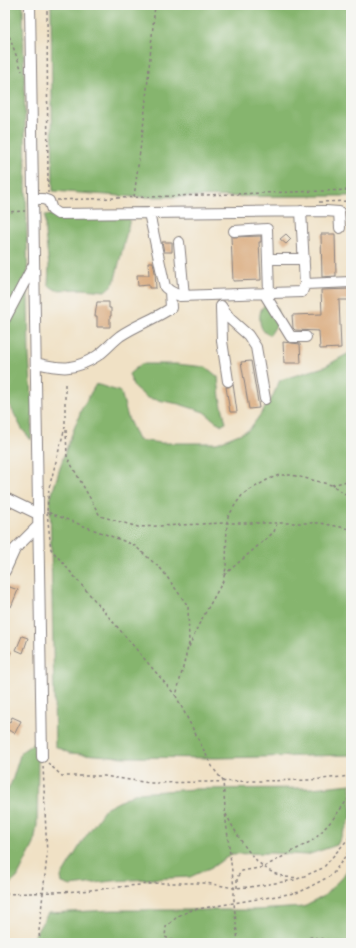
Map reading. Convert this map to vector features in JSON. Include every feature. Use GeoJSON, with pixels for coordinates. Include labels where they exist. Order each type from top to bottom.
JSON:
{"type":"FeatureCollection","features":[{"type":"Feature","properties":{"kind":"street"},"geometry":{"type":"LineString","coordinates":[[30,5],[36,363],[43,513],[38,526],[42,757]]}},
{"type":"Feature","properties":{"kind":"street"},"geometry":{"type":"LineString","coordinates":[[33,199],[43,199],[48,201],[52,210],[58,214],[302,211],[339,212],[340,228]]}},
{"type":"Feature","properties":{"kind":"street"},"geometry":{"type":"LineString","coordinates":[[149,213],[166,287],[170,291],[180,296],[184,296],[302,292],[305,284],[302,211]]}},
{"type":"Feature","properties":{"kind":"street"},"geometry":{"type":"LineString","coordinates":[[234,231],[267,229],[268,259],[266,293],[291,337],[306,337]]}},
{"type":"Feature","properties":{"kind":"street"},"geometry":{"type":"LineString","coordinates":[[179,242],[184,296]]}},
{"type":"Feature","properties":{"kind":"street"},"geometry":{"type":"LineString","coordinates":[[268,259],[304,259]]}},
{"type":"Feature","properties":{"kind":"street"},"geometry":{"type":"LineString","coordinates":[[5,319],[34,263]]}},
{"type":"Feature","properties":{"kind":"street"},"geometry":{"type":"LineString","coordinates":[[305,284],[351,282]]}},
{"type":"Feature","properties":{"kind":"street"},"geometry":{"type":"LineString","coordinates":[[36,363],[55,368],[73,368],[97,356],[120,336],[171,308],[170,291]]}},
{"type":"Feature","properties":{"kind":"street"},"geometry":{"type":"LineString","coordinates":[[220,295],[222,341],[228,381]]}},
{"type":"Feature","properties":{"kind":"street"},"geometry":{"type":"LineString","coordinates":[[221,306],[230,319],[248,335],[256,347],[265,399]]}},
{"type":"Feature","properties":{"kind":"street"},"geometry":{"type":"LineString","coordinates":[[5,498],[43,513]]}},
{"type":"Feature","properties":{"kind":"street"},"geometry":{"type":"LineString","coordinates":[[5,571],[15,549],[38,526]]}},
{"type":"Feature","properties":{"kind":"path"},"geometry":{"type":"LineString","coordinates":[[47,5],[48,201],[351,190]]}},
{"type":"Feature","properties":{"kind":"path"},"geometry":{"type":"LineString","coordinates":[[134,197],[144,120],[155,5]]}},
{"type":"Feature","properties":{"kind":"path"},"geometry":{"type":"LineString","coordinates":[[5,26],[25,76]]}},
{"type":"Feature","properties":{"kind":"path"},"geometry":{"type":"LineString","coordinates":[[5,212],[33,211]]}},
{"type":"Feature","properties":{"kind":"path"},"geometry":{"type":"LineString","coordinates":[[65,384],[66,456],[100,516],[138,527],[227,523],[320,523],[351,529]]}},
{"type":"Feature","properties":{"kind":"path"},"geometry":{"type":"LineString","coordinates":[[65,427],[43,513],[51,549],[176,696],[213,768],[223,781],[238,943]]}},
{"type":"Feature","properties":{"kind":"path"},"geometry":{"type":"LineString","coordinates":[[187,652],[198,626],[223,581],[226,568],[227,523],[235,505],[243,494],[279,475],[292,475],[332,485],[351,498]]}},
{"type":"Feature","properties":{"kind":"path"},"geometry":{"type":"LineString","coordinates":[[332,485],[351,480]]}},
{"type":"Feature","properties":{"kind":"path"},"geometry":{"type":"LineString","coordinates":[[43,513],[134,545],[162,570],[188,606],[189,643],[176,696]]}},
{"type":"Feature","properties":{"kind":"path"},"geometry":{"type":"LineString","coordinates":[[224,575],[274,532],[277,523]]}},
{"type":"Feature","properties":{"kind":"path"},"geometry":{"type":"LineString","coordinates":[[42,757],[62,776],[104,776],[150,783],[311,780],[351,776]]}},
{"type":"Feature","properties":{"kind":"path"},"geometry":{"type":"LineString","coordinates":[[40,943],[38,931],[47,856],[42,757]]}},
{"type":"Feature","properties":{"kind":"path"},"geometry":{"type":"LineString","coordinates":[[237,888],[237,877],[242,871],[264,867],[315,839],[333,819],[351,795]]}},
{"type":"Feature","properties":{"kind":"path"},"geometry":{"type":"LineString","coordinates":[[225,812],[245,846],[264,867],[282,876],[300,878]]}},
{"type":"Feature","properties":{"kind":"path"},"geometry":{"type":"LineString","coordinates":[[5,894],[81,891],[158,883],[206,883],[237,888],[295,880],[323,868],[348,839],[351,833]]}},
{"type":"Feature","properties":{"kind":"path"},"geometry":{"type":"LineString","coordinates":[[179,943],[165,937],[166,927],[178,916],[192,910],[300,892],[332,874],[351,848]]}},
{"type":"Feature","properties":{"kind":"path"},"geometry":{"type":"LineString","coordinates":[[292,943],[312,937],[348,943]]}},
{"type":"Feature","properties":{"kind":"green space"},"geometry":{"type":"Polygon","coordinates":[[[5,5],[23,5],[29,357],[33,411],[31,440],[22,429],[5,399],[5,5]]]}},
{"type":"Feature","properties":{"kind":"green space"},"geometry":{"type":"Polygon","coordinates":[[[51,5],[351,5],[351,196],[134,197],[53,191],[51,5]]]}},
{"type":"Feature","properties":{"kind":"green space"},"geometry":{"type":"Polygon","coordinates":[[[45,215],[127,216],[130,219],[114,283],[105,291],[83,289],[56,290],[48,285],[49,266],[45,233],[45,215]]]}},
{"type":"Feature","properties":{"kind":"green space"},"geometry":{"type":"Polygon","coordinates":[[[267,302],[277,309],[277,324],[270,335],[264,332],[260,321],[261,310],[267,302]]]}},
{"type":"Feature","properties":{"kind":"green space"},"geometry":{"type":"Polygon","coordinates":[[[351,352],[351,755],[217,758],[123,757],[69,753],[55,746],[50,500],[64,455],[82,408],[96,384],[121,392],[128,418],[138,440],[161,443],[217,443],[249,430],[271,400],[280,380],[324,367],[351,352]]]}},
{"type":"Feature","properties":{"kind":"green space"},"geometry":{"type":"Polygon","coordinates":[[[141,364],[176,364],[206,367],[218,377],[220,398],[226,423],[222,425],[204,412],[179,404],[147,398],[133,386],[129,374],[141,364]]]}},
{"type":"Feature","properties":{"kind":"green space"},"geometry":{"type":"Polygon","coordinates":[[[34,743],[38,754],[37,825],[34,844],[17,878],[5,888],[5,796],[12,781],[21,752],[34,743]]]}},
{"type":"Feature","properties":{"kind":"green space"},"geometry":{"type":"Polygon","coordinates":[[[351,784],[351,818],[337,845],[307,855],[271,853],[231,854],[214,866],[190,877],[112,881],[71,886],[62,883],[61,877],[84,839],[105,809],[136,793],[194,789],[312,788],[351,784]]]}},
{"type":"Feature","properties":{"kind":"green space"},"geometry":{"type":"Polygon","coordinates":[[[351,863],[351,943],[30,943],[48,913],[113,910],[256,910],[304,907],[324,896],[344,875],[351,863]]]}},
{"type":"Feature","properties":{"kind":"building"},"geometry":{"type":"Polygon","coordinates":[[[286,234],[291,239],[286,244],[280,239],[286,234]]]}},
{"type":"Feature","properties":{"kind":"building"},"geometry":{"type":"Polygon","coordinates":[[[321,234],[335,234],[336,276],[322,277],[321,234]]]}},
{"type":"Feature","properties":{"kind":"building"},"geometry":{"type":"Polygon","coordinates":[[[261,236],[261,242],[259,242],[261,280],[233,281],[231,237],[261,236]]]}},
{"type":"Feature","properties":{"kind":"building"},"geometry":{"type":"Polygon","coordinates":[[[162,242],[172,242],[172,252],[164,252],[162,242]]]}},
{"type":"Feature","properties":{"kind":"building"},"geometry":{"type":"Polygon","coordinates":[[[148,262],[153,262],[156,288],[149,288],[149,285],[138,286],[137,275],[149,275],[148,262]]]}},
{"type":"Feature","properties":{"kind":"building"},"geometry":{"type":"Polygon","coordinates":[[[351,289],[351,300],[339,300],[341,348],[320,349],[319,331],[295,330],[293,328],[292,315],[322,314],[321,290],[351,289]]]}},
{"type":"Feature","properties":{"kind":"building"},"geometry":{"type":"Polygon","coordinates":[[[97,302],[109,302],[109,308],[111,308],[110,327],[97,327],[97,316],[95,316],[97,302]]]}},
{"type":"Feature","properties":{"kind":"building"},"geometry":{"type":"Polygon","coordinates":[[[283,342],[300,344],[301,363],[284,363],[283,342]]]}},
{"type":"Feature","properties":{"kind":"building"},"geometry":{"type":"Polygon","coordinates":[[[251,361],[259,408],[249,409],[241,362],[251,361]]]}},
{"type":"Feature","properties":{"kind":"building"},"geometry":{"type":"Polygon","coordinates":[[[233,384],[237,412],[230,412],[226,387],[233,384]]]}},
{"type":"Feature","properties":{"kind":"building"},"geometry":{"type":"Polygon","coordinates":[[[7,586],[18,590],[11,607],[5,605],[5,591],[7,586]]]}},
{"type":"Feature","properties":{"kind":"building"},"geometry":{"type":"Polygon","coordinates":[[[22,636],[28,638],[23,653],[16,650],[22,636]]]}},
{"type":"Feature","properties":{"kind":"building"},"geometry":{"type":"Polygon","coordinates":[[[5,649],[11,652],[5,667],[5,649]]]}},
{"type":"Feature","properties":{"kind":"building"},"geometry":{"type":"Polygon","coordinates":[[[12,717],[21,721],[15,733],[5,729],[5,719],[10,722],[12,717]]]}}]}
